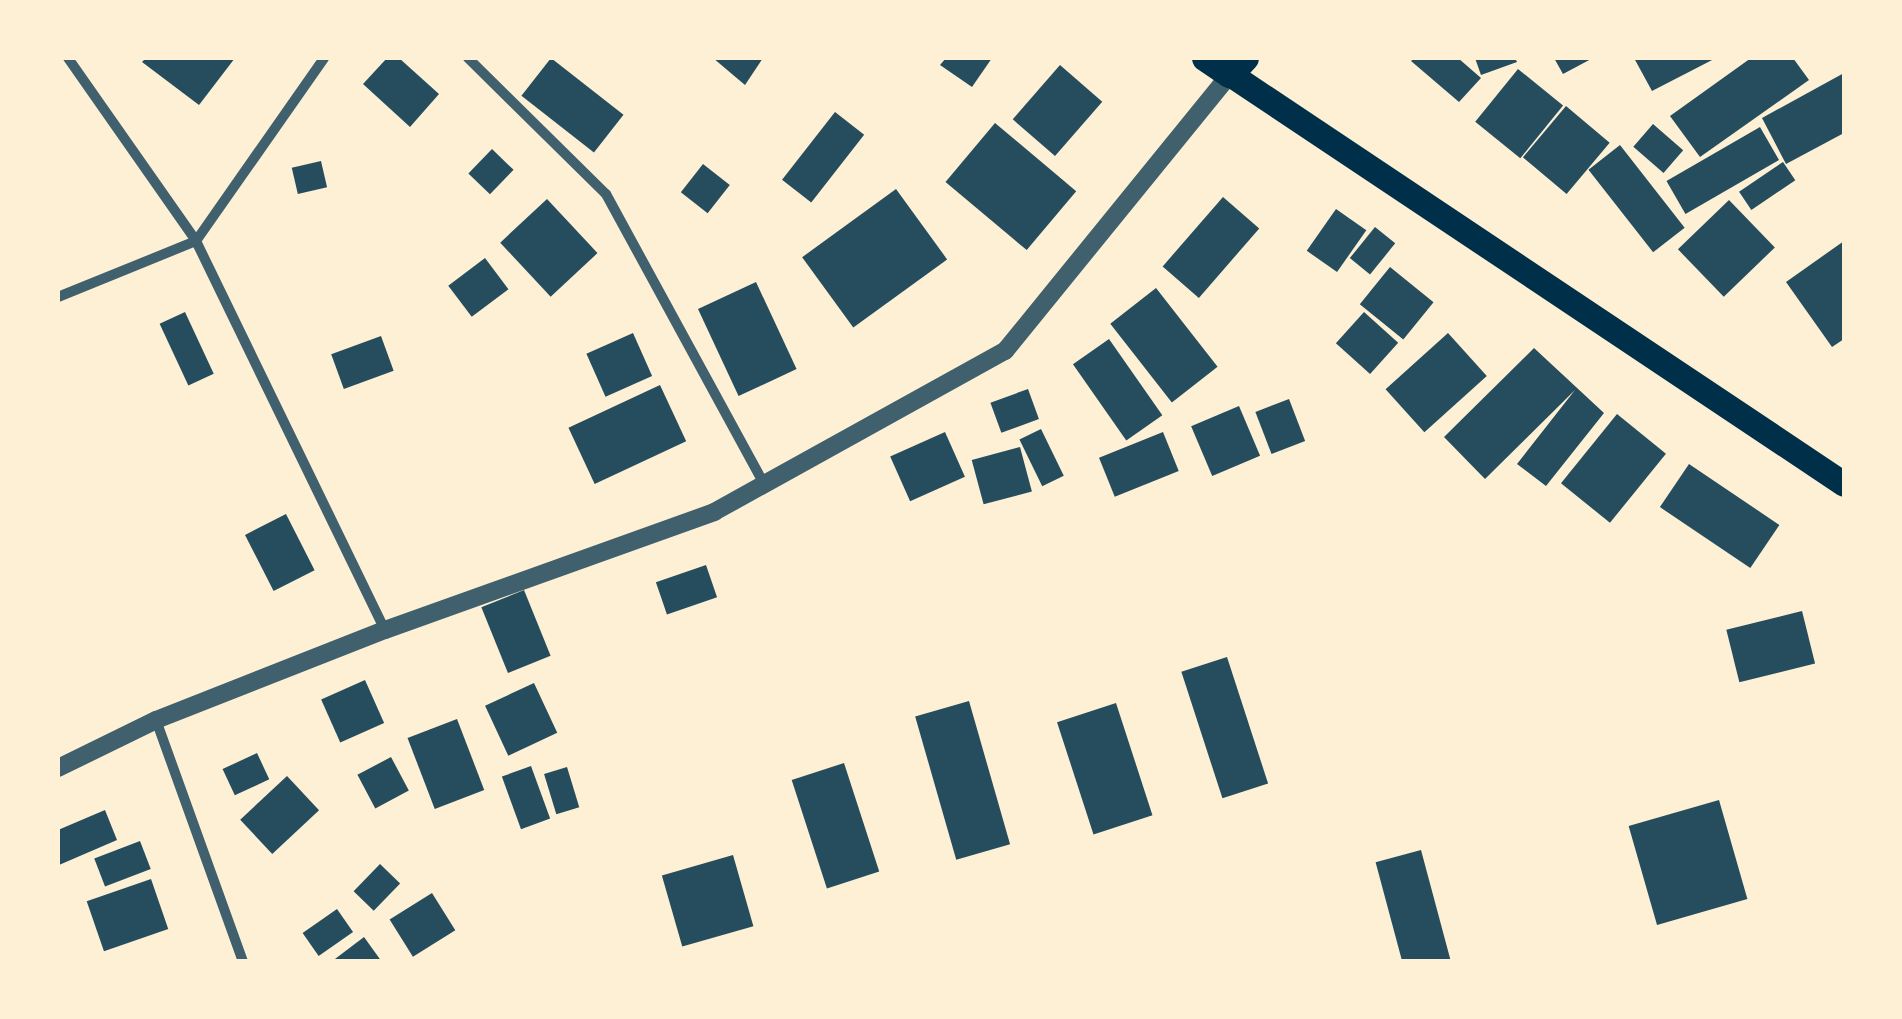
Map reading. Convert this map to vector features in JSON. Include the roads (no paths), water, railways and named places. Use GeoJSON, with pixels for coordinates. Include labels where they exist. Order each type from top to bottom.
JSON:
{"type":"FeatureCollection","features":[{"type":"Feature","properties":{"kind":"highway"},"geometry":{"type":"LineString","coordinates":[[1206,58],[1238,66]]}},
{"type":"Feature","properties":{"kind":"main road"},"geometry":{"type":"LineString","coordinates":[[1238,66],[1844,484]]}},
{"type":"Feature","properties":{"kind":"street"},"geometry":{"type":"LineString","coordinates":[[68,58],[196,240],[384,630]]}},
{"type":"Feature","properties":{"kind":"street"},"geometry":{"type":"LineString","coordinates":[[58,297],[196,240],[324,58]]}},
{"type":"Feature","properties":{"kind":"street"},"geometry":{"type":"LineString","coordinates":[[468,58],[606,194],[764,484]]}},
{"type":"Feature","properties":{"kind":"street"},"geometry":{"type":"LineString","coordinates":[[58,768],[156,720],[384,630],[714,512],[1005,351],[1238,66]]}},
{"type":"Feature","properties":{"kind":"street"},"geometry":{"type":"LineString","coordinates":[[156,720],[244,962]]}}]}
